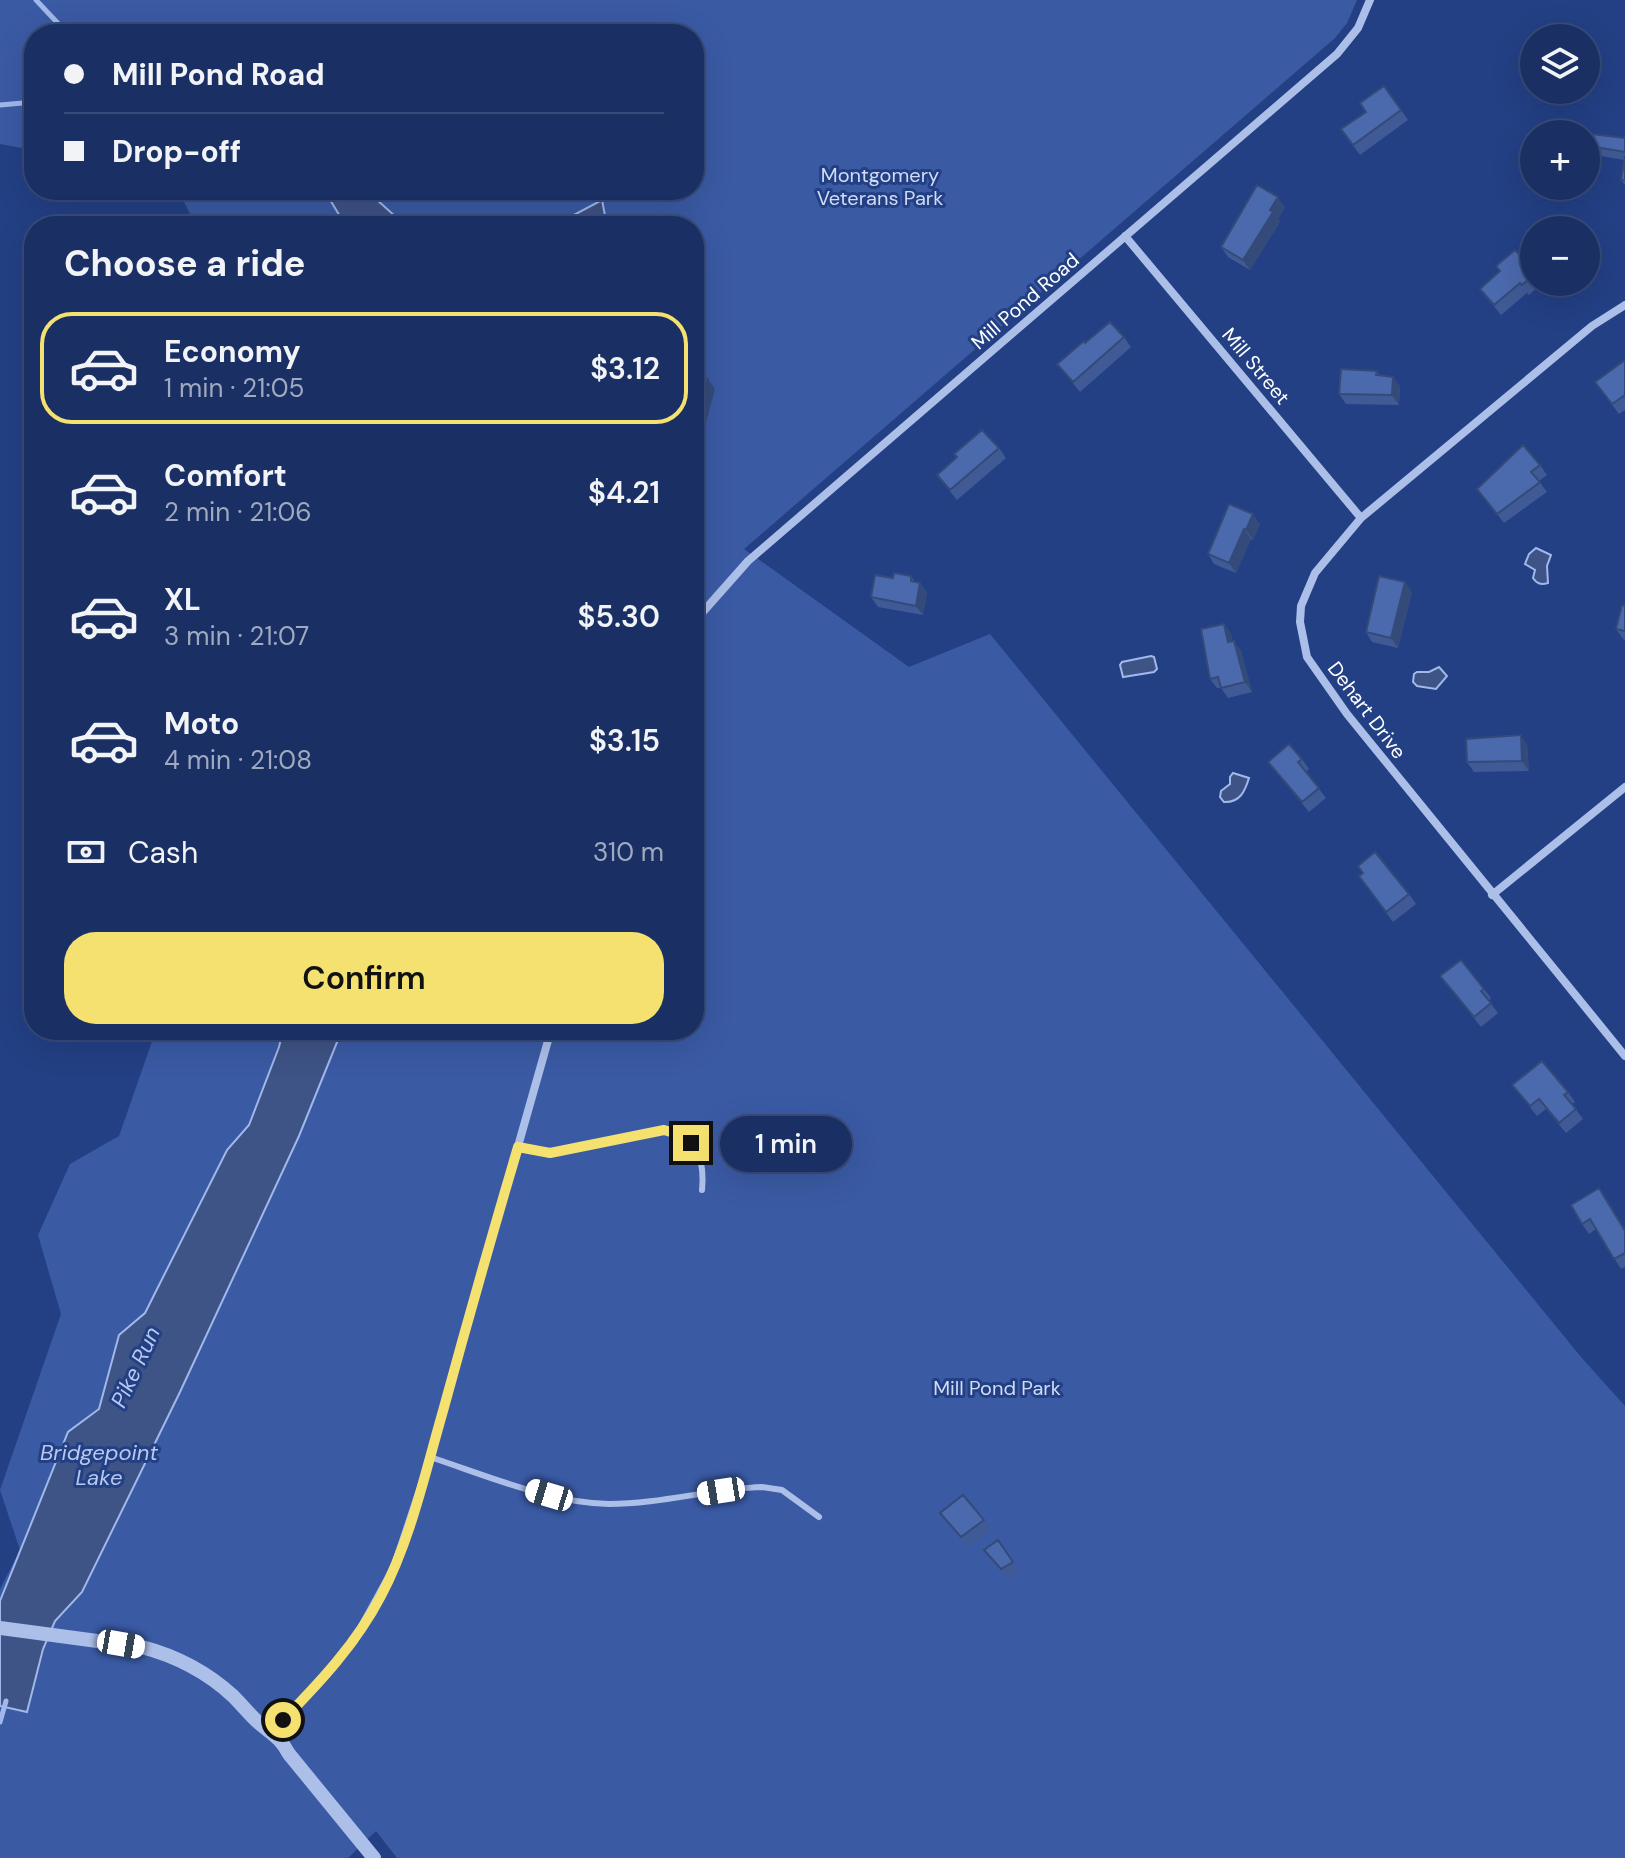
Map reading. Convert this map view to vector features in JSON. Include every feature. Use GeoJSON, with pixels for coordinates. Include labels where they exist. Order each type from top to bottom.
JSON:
{"type":"FeatureCollection","features":[{"type":"Feature","properties":{"kind":"street","name":"Mill Pond Road"},"geometry":{"type":"LineString","coordinates":[[704,611],[748,561],[1337,54],[1358,28],[1370,0]]}},
{"type":"Feature","properties":{"kind":"street","name":"Mill Street"},"geometry":{"type":"LineString","coordinates":[[1125,236],[1361,518]]}},
{"type":"Feature","properties":{"kind":"street","name":"Dehart Drive"},"geometry":{"type":"LineString","coordinates":[[1625,305],[1592,326],[1361,518],[1315,573],[1301,606],[1300,622],[1307,657],[1347,714],[1625,1056]]}},
{"type":"Feature","properties":{"kind":"street"},"geometry":{"type":"LineString","coordinates":[[1492,895],[1625,787]]}},
{"type":"Feature","properties":{"kind":"street"},"geometry":{"type":"LineString","coordinates":[[281,1739],[283,1720],[336,1664],[380,1598],[407,1534],[548,1040]]}},
{"type":"Feature","properties":{"kind":"street"},"geometry":{"type":"LineString","coordinates":[[0,1628],[142,1647],[176,1658],[221,1686],[260,1724],[281,1739],[289,1754],[374,1858]]}},
{"type":"Feature","properties":{"kind":"lane"},"geometry":{"type":"LineString","coordinates":[[518,1147],[550,1153],[664,1130],[681,1135],[700,1156],[702,1190]]}},
{"type":"Feature","properties":{"kind":"lane"},"geometry":{"type":"LineString","coordinates":[[430,1457],[549,1495],[579,1501],[635,1503],[762,1487],[782,1490],[819,1517]]}},
{"type":"Feature","properties":{"kind":"green space","name":"Mill Pond Park"},"geometry":{"type":"Polygon","coordinates":[[[0,0],[1357,0],[1347,23],[1335,38],[744,549],[909,667],[990,634],[1581,1357],[1625,1406],[1625,1858],[397,1858],[376,1831],[348,1858],[0,1858],[0,1589],[20,1550],[0,1490],[61,1314],[38,1235],[70,1164],[119,1136],[153,1040],[704,1040],[704,216],[191,216],[183,200],[704,200],[704,24],[24,24],[24,147],[0,144],[0,0]]]}},
{"type":"Feature","properties":{"kind":"water"},"geometry":{"type":"Polygon","coordinates":[[[330,200],[377,200],[395,216],[340,216],[330,200]]]}},
{"type":"Feature","properties":{"kind":"water"},"geometry":{"type":"Polygon","coordinates":[[[602,200],[605,216],[572,216],[602,200]]]}},
{"type":"Feature","properties":{"kind":"water"},"geometry":{"type":"Polygon","coordinates":[[[1536,548],[1551,555],[1547,566],[1548,583],[1536,582],[1533,578],[1535,570],[1525,564],[1536,548]]]}},
{"type":"Feature","properties":{"kind":"water"},"geometry":{"type":"Polygon","coordinates":[[[1151,656],[1157,669],[1154,672],[1123,677],[1122,662],[1151,656]]]}},
{"type":"Feature","properties":{"kind":"water"},"geometry":{"type":"Polygon","coordinates":[[[1439,667],[1447,676],[1436,689],[1417,686],[1413,682],[1417,672],[1429,672],[1439,667]]]}},
{"type":"Feature","properties":{"kind":"water"},"geometry":{"type":"Polygon","coordinates":[[[1233,773],[1249,778],[1238,798],[1224,802],[1220,797],[1221,791],[1230,784],[1233,773]]]}},
{"type":"Feature","properties":{"kind":"water","name":"Bridgepoint Lake"},"geometry":{"type":"Polygon","coordinates":[[[281,1040],[338,1040],[299,1136],[180,1392],[82,1592],[55,1621],[43,1649],[27,1712],[0,1706],[0,1601],[68,1432],[99,1409],[119,1335],[145,1313],[227,1150],[249,1125],[281,1040]]]}},
{"type":"Feature","properties":{"kind":"building"},"geometry":{"type":"Polygon","coordinates":[[[1384,86],[1401,110],[1353,145],[1341,129],[1366,112],[1360,103],[1384,86]]]}},
{"type":"Feature","properties":{"kind":"building"},"geometry":{"type":"Polygon","coordinates":[[[1600,135],[1625,138],[1625,152],[1600,148],[1600,135]]]}},
{"type":"Feature","properties":{"kind":"building"},"geometry":{"type":"Polygon","coordinates":[[[1625,156],[1625,180],[1621,180],[1625,156]]]}},
{"type":"Feature","properties":{"kind":"building"},"geometry":{"type":"Polygon","coordinates":[[[1257,185],[1278,197],[1270,210],[1273,212],[1243,260],[1221,247],[1257,185]]]}},
{"type":"Feature","properties":{"kind":"building"},"geometry":{"type":"Polygon","coordinates":[[[1515,250],[1520,255],[1520,283],[1494,305],[1480,289],[1500,271],[1496,266],[1515,250]]]}},
{"type":"Feature","properties":{"kind":"building"},"geometry":{"type":"Polygon","coordinates":[[[1110,322],[1124,337],[1073,382],[1057,364],[1110,322]]]}},
{"type":"Feature","properties":{"kind":"building"},"geometry":{"type":"Polygon","coordinates":[[[1625,360],[1625,395],[1612,404],[1595,382],[1625,360]]]}},
{"type":"Feature","properties":{"kind":"building"},"geometry":{"type":"Polygon","coordinates":[[[1341,369],[1377,371],[1376,375],[1393,377],[1392,395],[1339,394],[1341,369]]]}},
{"type":"Feature","properties":{"kind":"building"},"geometry":{"type":"Polygon","coordinates":[[[982,430],[999,448],[950,490],[937,475],[957,457],[954,454],[982,430]]]}},
{"type":"Feature","properties":{"kind":"building"},"geometry":{"type":"Polygon","coordinates":[[[1523,445],[1540,465],[1531,472],[1540,482],[1497,514],[1477,489],[1523,445]]]}},
{"type":"Feature","properties":{"kind":"building"},"geometry":{"type":"Polygon","coordinates":[[[1229,504],[1253,514],[1229,563],[1208,554],[1229,504]]]}},
{"type":"Feature","properties":{"kind":"building"},"geometry":{"type":"Polygon","coordinates":[[[894,573],[911,576],[911,581],[920,583],[916,606],[871,597],[875,575],[893,578],[894,573]]]}},
{"type":"Feature","properties":{"kind":"building"},"geometry":{"type":"Polygon","coordinates":[[[1379,576],[1405,582],[1391,638],[1366,632],[1379,576]]]}},
{"type":"Feature","properties":{"kind":"building"},"geometry":{"type":"Polygon","coordinates":[[[1622,605],[1625,606],[1625,631],[1616,629],[1622,605]]]}},
{"type":"Feature","properties":{"kind":"building"},"geometry":{"type":"Polygon","coordinates":[[[1224,624],[1228,642],[1234,641],[1245,682],[1221,688],[1218,677],[1210,679],[1201,629],[1224,624]]]}},
{"type":"Feature","properties":{"kind":"building"},"geometry":{"type":"Polygon","coordinates":[[[1521,735],[1522,761],[1467,762],[1466,739],[1521,735]]]}},
{"type":"Feature","properties":{"kind":"building"},"geometry":{"type":"Polygon","coordinates":[[[1289,744],[1302,759],[1298,762],[1319,788],[1302,802],[1268,762],[1289,744]]]}},
{"type":"Feature","properties":{"kind":"building"},"geometry":{"type":"Polygon","coordinates":[[[1375,852],[1409,894],[1386,912],[1359,876],[1363,873],[1358,866],[1375,852]]]}},
{"type":"Feature","properties":{"kind":"building"},"geometry":{"type":"Polygon","coordinates":[[[1461,960],[1491,1003],[1474,1017],[1440,976],[1461,960]]]}},
{"type":"Feature","properties":{"kind":"building"},"geometry":{"type":"Polygon","coordinates":[[[1542,1061],[1568,1092],[1564,1095],[1576,1109],[1559,1123],[1539,1099],[1530,1106],[1512,1085],[1542,1061]]]}},
{"type":"Feature","properties":{"kind":"building"},"geometry":{"type":"Polygon","coordinates":[[[1599,1188],[1625,1231],[1625,1253],[1614,1259],[1590,1219],[1582,1224],[1571,1205],[1599,1188]]]}},
{"type":"Feature","properties":{"kind":"building"},"geometry":{"type":"Polygon","coordinates":[[[963,1495],[984,1520],[961,1537],[940,1513],[963,1495]]]}},
{"type":"Feature","properties":{"kind":"building"},"geometry":{"type":"Polygon","coordinates":[[[998,1540],[1013,1562],[1001,1569],[984,1550],[998,1540]]]}},
{"type":"Feature","properties":{"kind":"waterway","name":"Pike Run"},"geometry":{"type":"LineString","coordinates":[[36,0],[59,24]]}},
{"type":"Feature","properties":{"kind":"waterway"},"geometry":{"type":"LineString","coordinates":[[0,105],[24,103]]}},
{"type":"Feature","properties":{"kind":"waterway","name":"Pike Run"},"geometry":{"type":"LineString","coordinates":[[0,1722],[6,1701]]}},
{"type":"Feature","properties":{"kind":"route"},"geometry":{"type":"LineString","coordinates":[[283,1720],[354,1641],[394,1568],[423,1481],[518,1147],[550,1153],[664,1130],[681,1135],[691,1143]]}},
{"type":"Feature","properties":{"kind":"park label","name":"Montgomery Veterans Park"},"geometry":{"type":"Point","coordinates":[880,186]}}]}
